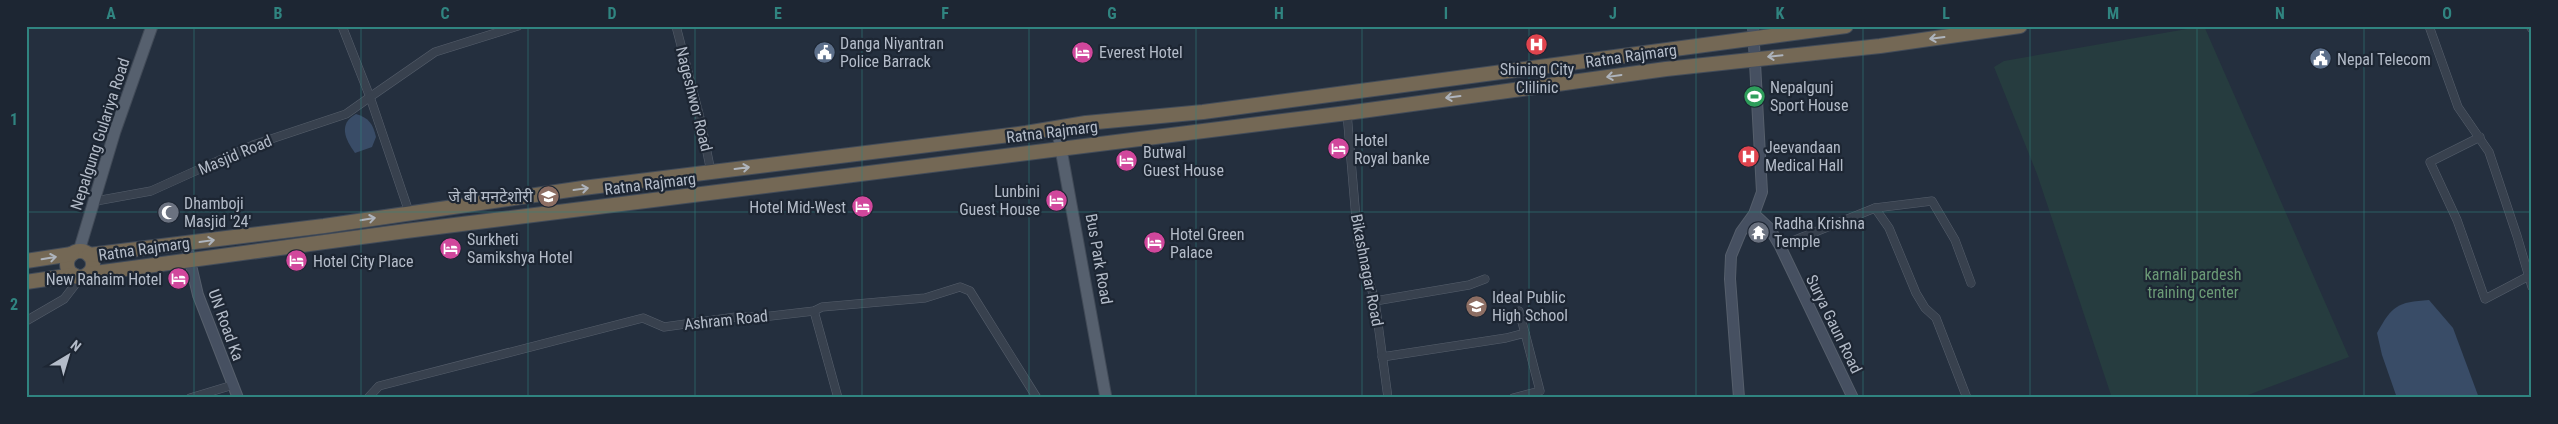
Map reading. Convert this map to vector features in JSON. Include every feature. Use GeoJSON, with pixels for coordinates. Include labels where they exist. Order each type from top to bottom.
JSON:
{"type":"FeatureCollection","features":[{"type":"Feature","properties":{"kind":"highway","name":"Ratna Rajmarg"},"geometry":{"type":"LineString","coordinates":[[26,261],[186,244],[409,212],[1026,133],[1057,127],[1203,112],[1408,84],[1753,32],[1846,26]]}},
{"type":"Feature","properties":{"kind":"highway","name":"Ratna Rajmarg"},"geometry":{"type":"LineString","coordinates":[[26,282],[416,230],[1347,113],[1412,102],[1755,58],[1880,46],[2020,26]]}},
{"type":"Feature","properties":{"kind":"highway"},"geometry":{"type":"LineString","coordinates":[[1408,84],[1412,102]]}},
{"type":"Feature","properties":{"kind":"highway","name":"Ratna Rajmarg"},"geometry":{"type":"LineString","coordinates":[[80,254],[93,263],[81,275]]}},
{"type":"Feature","properties":{"kind":"highway"},"geometry":{"type":"LineString","coordinates":[[80,254],[67,265],[81,275]]}},
{"type":"Feature","properties":{"kind":"main road","name":"Nepalgung Gulariya Road"},"geometry":{"type":"LineString","coordinates":[[80,254],[115,131],[152,26]]}},
{"type":"Feature","properties":{"kind":"main road","name":"Bus Park Road"},"geometry":{"type":"LineString","coordinates":[[1057,127],[1106,398]]}},
{"type":"Feature","properties":{"kind":"street"},"geometry":{"type":"LineString","coordinates":[[342,26],[370,98],[409,212]]}},
{"type":"Feature","properties":{"kind":"street","name":"Masjid Road"},"geometry":{"type":"LineString","coordinates":[[96,201],[151,191],[253,145],[346,114],[435,52],[518,26]]}},
{"type":"Feature","properties":{"kind":"street","name":"Nageshwor Road"},"geometry":{"type":"LineString","coordinates":[[676,26],[701,122],[711,172]]}},
{"type":"Feature","properties":{"kind":"street"},"geometry":{"type":"LineString","coordinates":[[2429,26],[2458,107],[2480,137],[2492,161],[2517,236],[2527,277],[2532,287]]}},
{"type":"Feature","properties":{"kind":"street"},"geometry":{"type":"LineString","coordinates":[[1739,398],[1730,279],[1731,256],[1741,232],[1754,214],[1762,192],[1753,32]]}},
{"type":"Feature","properties":{"kind":"street","name":"Bikashnagar Road"},"geometry":{"type":"LineString","coordinates":[[1347,113],[1358,242],[1375,301],[1388,398]]}},
{"type":"Feature","properties":{"kind":"street"},"geometry":{"type":"LineString","coordinates":[[2480,137],[2430,162],[2456,220],[2485,298],[2527,277]]}},
{"type":"Feature","properties":{"kind":"street"},"geometry":{"type":"LineString","coordinates":[[1780,246],[1875,208],[1932,201],[1955,240],[1971,283]]}},
{"type":"Feature","properties":{"kind":"street"},"geometry":{"type":"LineString","coordinates":[[1875,208],[1888,228],[1916,293],[1925,308],[1936,318],[1967,398]]}},
{"type":"Feature","properties":{"kind":"street","name":"Surya Gaun Road"},"geometry":{"type":"LineString","coordinates":[[1754,214],[1770,229],[1780,246],[1853,398]]}},
{"type":"Feature","properties":{"kind":"street","name":"UN Road Ka"},"geometry":{"type":"LineString","coordinates":[[186,244],[188,261],[198,295],[238,398]]}},
{"type":"Feature","properties":{"kind":"street"},"geometry":{"type":"LineString","coordinates":[[26,321],[64,298],[81,275]]}},
{"type":"Feature","properties":{"kind":"street"},"geometry":{"type":"LineString","coordinates":[[1375,301],[1469,285],[1485,280]]}},
{"type":"Feature","properties":{"kind":"street","name":"Ashram Road"},"geometry":{"type":"LineString","coordinates":[[368,398],[379,386],[643,318],[664,327],[736,317],[762,317],[814,311],[822,307],[926,298],[960,287],[970,291],[1037,398]]}},
{"type":"Feature","properties":{"kind":"street"},"geometry":{"type":"LineString","coordinates":[[1513,398],[1540,390],[1519,310]]}},
{"type":"Feature","properties":{"kind":"street"},"geometry":{"type":"LineString","coordinates":[[814,311],[838,398]]}},
{"type":"Feature","properties":{"kind":"street"},"geometry":{"type":"LineString","coordinates":[[1382,357],[1506,338],[1525,333]]}},
{"type":"Feature","properties":{"kind":"street"},"geometry":{"type":"LineString","coordinates":[[190,398],[233,385]]}},
{"type":"Feature","properties":{"kind":"green space","name":"karnali pardesh training center"},"geometry":{"type":"Polygon","coordinates":[[[2204,26],[2349,357],[2240,398],[2112,398],[2037,174],[1994,67],[2004,61],[2204,26]]]}},
{"type":"Feature","properties":{"kind":"water"},"geometry":{"type":"Polygon","coordinates":[[[356,114],[370,122],[376,137],[372,147],[355,153],[346,137],[345,127],[350,118],[356,114]]]}},
{"type":"Feature","properties":{"kind":"water"},"geometry":{"type":"Polygon","coordinates":[[[2429,300],[2453,328],[2479,398],[2397,398],[2382,355],[2377,333],[2387,317],[2397,307],[2409,302],[2429,300]]]}},
{"type":"Feature","properties":{"kind":"place","name":"Shining City Clilinic"},"geometry":{"type":"Point","coordinates":[1537,45]}},
{"type":"Feature","properties":{"kind":"place","name":"Danga Niyantran Police Barrack"},"geometry":{"type":"Point","coordinates":[824,52]}},
{"type":"Feature","properties":{"kind":"place","name":"Everest Hotel"},"geometry":{"type":"Point","coordinates":[1083,52]}},
{"type":"Feature","properties":{"kind":"place","name":"Nepal Telecom"},"geometry":{"type":"Point","coordinates":[2321,59]}},
{"type":"Feature","properties":{"kind":"place","name":"Nepalgunj Sport House"},"geometry":{"type":"Point","coordinates":[1754,96]}},
{"type":"Feature","properties":{"kind":"place","name":"Hotel Royal banke"},"geometry":{"type":"Point","coordinates":[1338,149]}},
{"type":"Feature","properties":{"kind":"place","name":"Jeevandaan Medical Hall"},"geometry":{"type":"Point","coordinates":[1749,156]}},
{"type":"Feature","properties":{"kind":"place","name":"Butwal Guest House"},"geometry":{"type":"Point","coordinates":[1127,161]}},
{"type":"Feature","properties":{"kind":"place","name":"जे बी मनटेशोरी"},"geometry":{"type":"Point","coordinates":[549,196]}},
{"type":"Feature","properties":{"kind":"place","name":"Lunbini Guest House"},"geometry":{"type":"Point","coordinates":[1056,200]}},
{"type":"Feature","properties":{"kind":"place","name":"Hotel Mid-West"},"geometry":{"type":"Point","coordinates":[862,207]}},
{"type":"Feature","properties":{"kind":"place","name":"Dhamboji Masjid '24'"},"geometry":{"type":"Point","coordinates":[168,212]}},
{"type":"Feature","properties":{"kind":"place","name":"Radha Krishna Temple"},"geometry":{"type":"Point","coordinates":[1758,232]}},
{"type":"Feature","properties":{"kind":"place","name":"Hotel Green Palace"},"geometry":{"type":"Point","coordinates":[1154,243]}},
{"type":"Feature","properties":{"kind":"place","name":"Surkheti Samikshya Hotel"},"geometry":{"type":"Point","coordinates":[451,248]}},
{"type":"Feature","properties":{"kind":"place","name":"Hotel City Place"},"geometry":{"type":"Point","coordinates":[297,261]}},
{"type":"Feature","properties":{"kind":"place","name":"New Rahaim Hotel"},"geometry":{"type":"Point","coordinates":[178,279]}},
{"type":"Feature","properties":{"kind":"place","name":"Ideal Public High School"},"geometry":{"type":"Point","coordinates":[1476,306]}}]}
